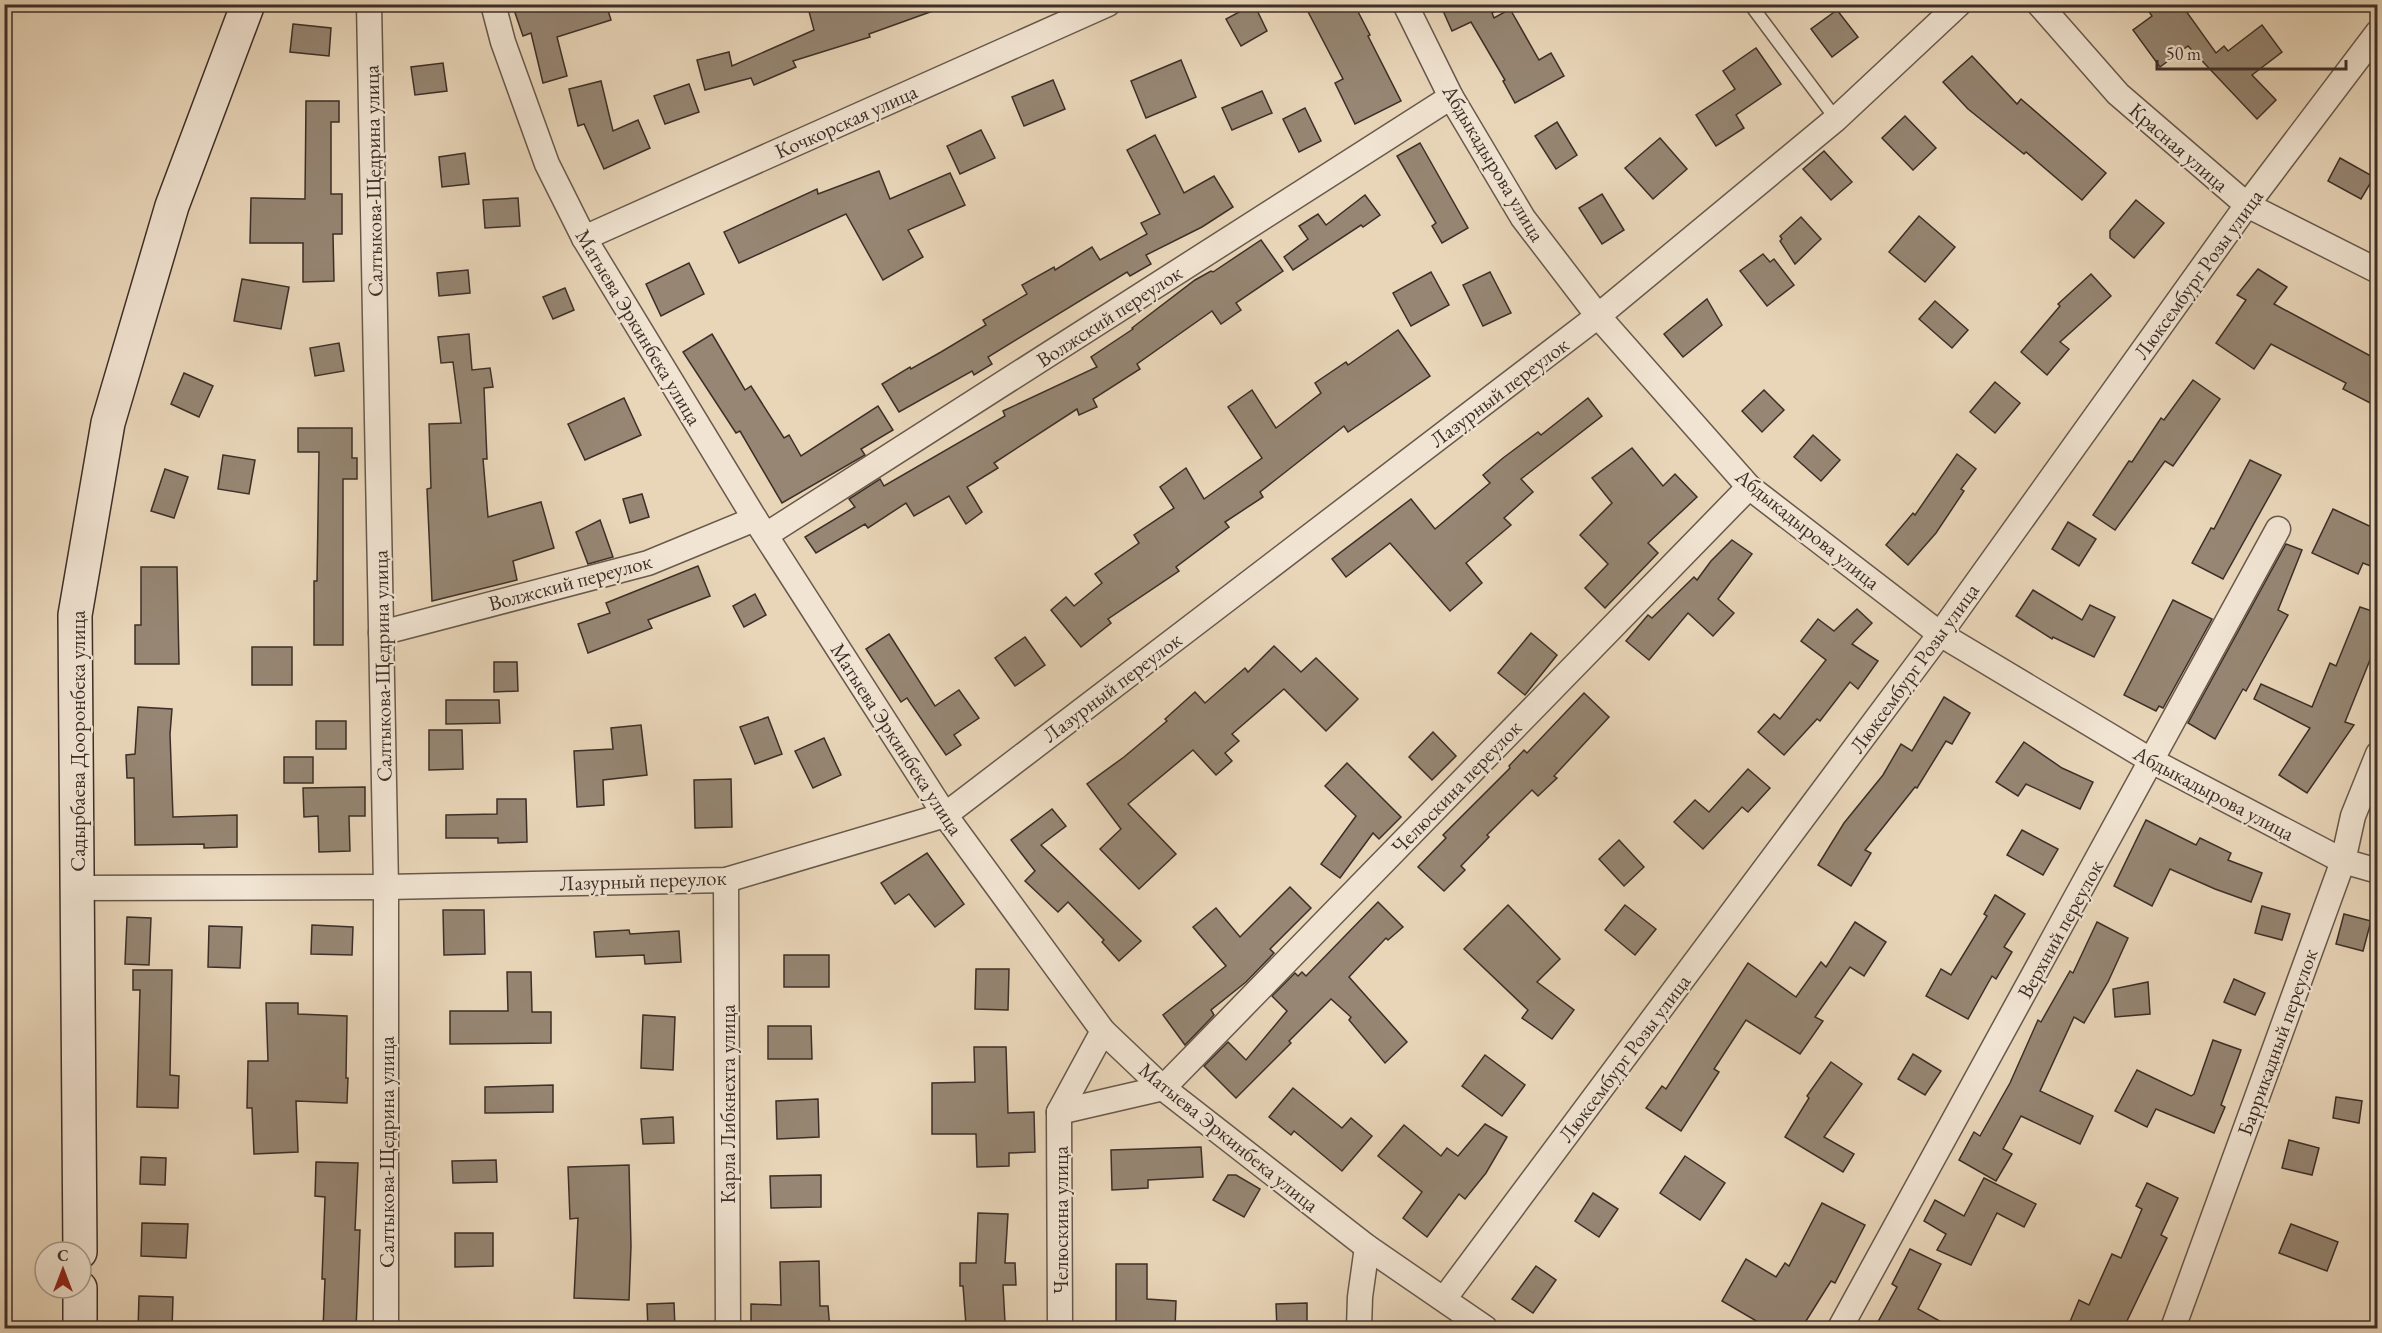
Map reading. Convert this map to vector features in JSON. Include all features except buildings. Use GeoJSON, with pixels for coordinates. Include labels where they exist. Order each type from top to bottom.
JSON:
{"type":"FeatureCollection","features":[{"type":"Feature","properties":{"kind":"main road","name":"Садырбаева Дооронбека улица"},"geometry":{"type":"LineString","coordinates":[[80,1240],[75,615],[108,423],[172,206],[248,4]]}},
{"type":"Feature","properties":{"kind":"main road"},"geometry":{"type":"LineString","coordinates":[[80,1300],[80,1329]]}},
{"type":"Feature","properties":{"kind":"street","name":"Салтыкова-Щедрина улица"},"geometry":{"type":"LineString","coordinates":[[369,4],[386,887],[386,1329]]}},
{"type":"Feature","properties":{"kind":"street","name":"Матыева Эркинбека улица"},"geometry":{"type":"LineString","coordinates":[[493,4],[502,42],[547,164],[584,238],[760,527],[945,815],[1103,1030],[1163,1088],[1367,1247],[1485,1329]]}},
{"type":"Feature","properties":{"kind":"street","name":"Кочкорская улица"},"geometry":{"type":"LineString","coordinates":[[584,238],[1108,4]]}},
{"type":"Feature","properties":{"kind":"street","name":"Абдыкадырова улица"},"geometry":{"type":"LineString","coordinates":[[1406,4],[1451,97],[1522,218],[1598,316],[1749,487],[1940,634],[2151,761],[2343,861],[2378,871]]}},
{"type":"Feature","properties":{"kind":"street","name":"Лазурный переулок"},"geometry":{"type":"LineString","coordinates":[[76,888],[386,887],[726,880],[945,815],[1598,316],[1836,119],[1959,4]]}},
{"type":"Feature","properties":{"kind":"street","name":"Красная улица"},"geometry":{"type":"LineString","coordinates":[[2039,4],[2118,94],[2247,205],[2378,271]]}},
{"type":"Feature","properties":{"kind":"street","name":"Люксембург Розы улица"},"geometry":{"type":"LineString","coordinates":[[1444,1299],[1940,634],[2247,205],[2378,32]]}},
{"type":"Feature","properties":{"kind":"street","name":"Волжский переулок"},"geometry":{"type":"LineString","coordinates":[[381,633],[648,563],[760,527],[1451,97]]}},
{"type":"Feature","properties":{"kind":"street","name":"Челюскина переулок"},"geometry":{"type":"LineString","coordinates":[[1163,1088],[1749,487]]}},
{"type":"Feature","properties":{"kind":"street","name":"Верхний переулок"},"geometry":{"type":"LineString","coordinates":[[1840,1329],[2278,529]]}},
{"type":"Feature","properties":{"kind":"street","name":"Баррикадный переулок"},"geometry":{"type":"LineString","coordinates":[[2173,1329],[2343,861],[2353,816],[2378,754]]}},
{"type":"Feature","properties":{"kind":"street","name":"Карла Либкнехта улица"},"geometry":{"type":"LineString","coordinates":[[726,880],[728,1329]]}},
{"type":"Feature","properties":{"kind":"street","name":"Челюскина улица"},"geometry":{"type":"LineString","coordinates":[[1060,1329],[1059,1112],[1103,1030]]}},
{"type":"Feature","properties":{"kind":"street"},"geometry":{"type":"LineString","coordinates":[[1059,1112],[1163,1088]]}},
{"type":"Feature","properties":{"kind":"street"},"geometry":{"type":"LineString","coordinates":[[1359,1329],[1360,1297],[1367,1247]]}},
{"type":"Feature","properties":{"kind":"lane"},"geometry":{"type":"LineString","coordinates":[[1750,4],[1836,119]]}}]}
